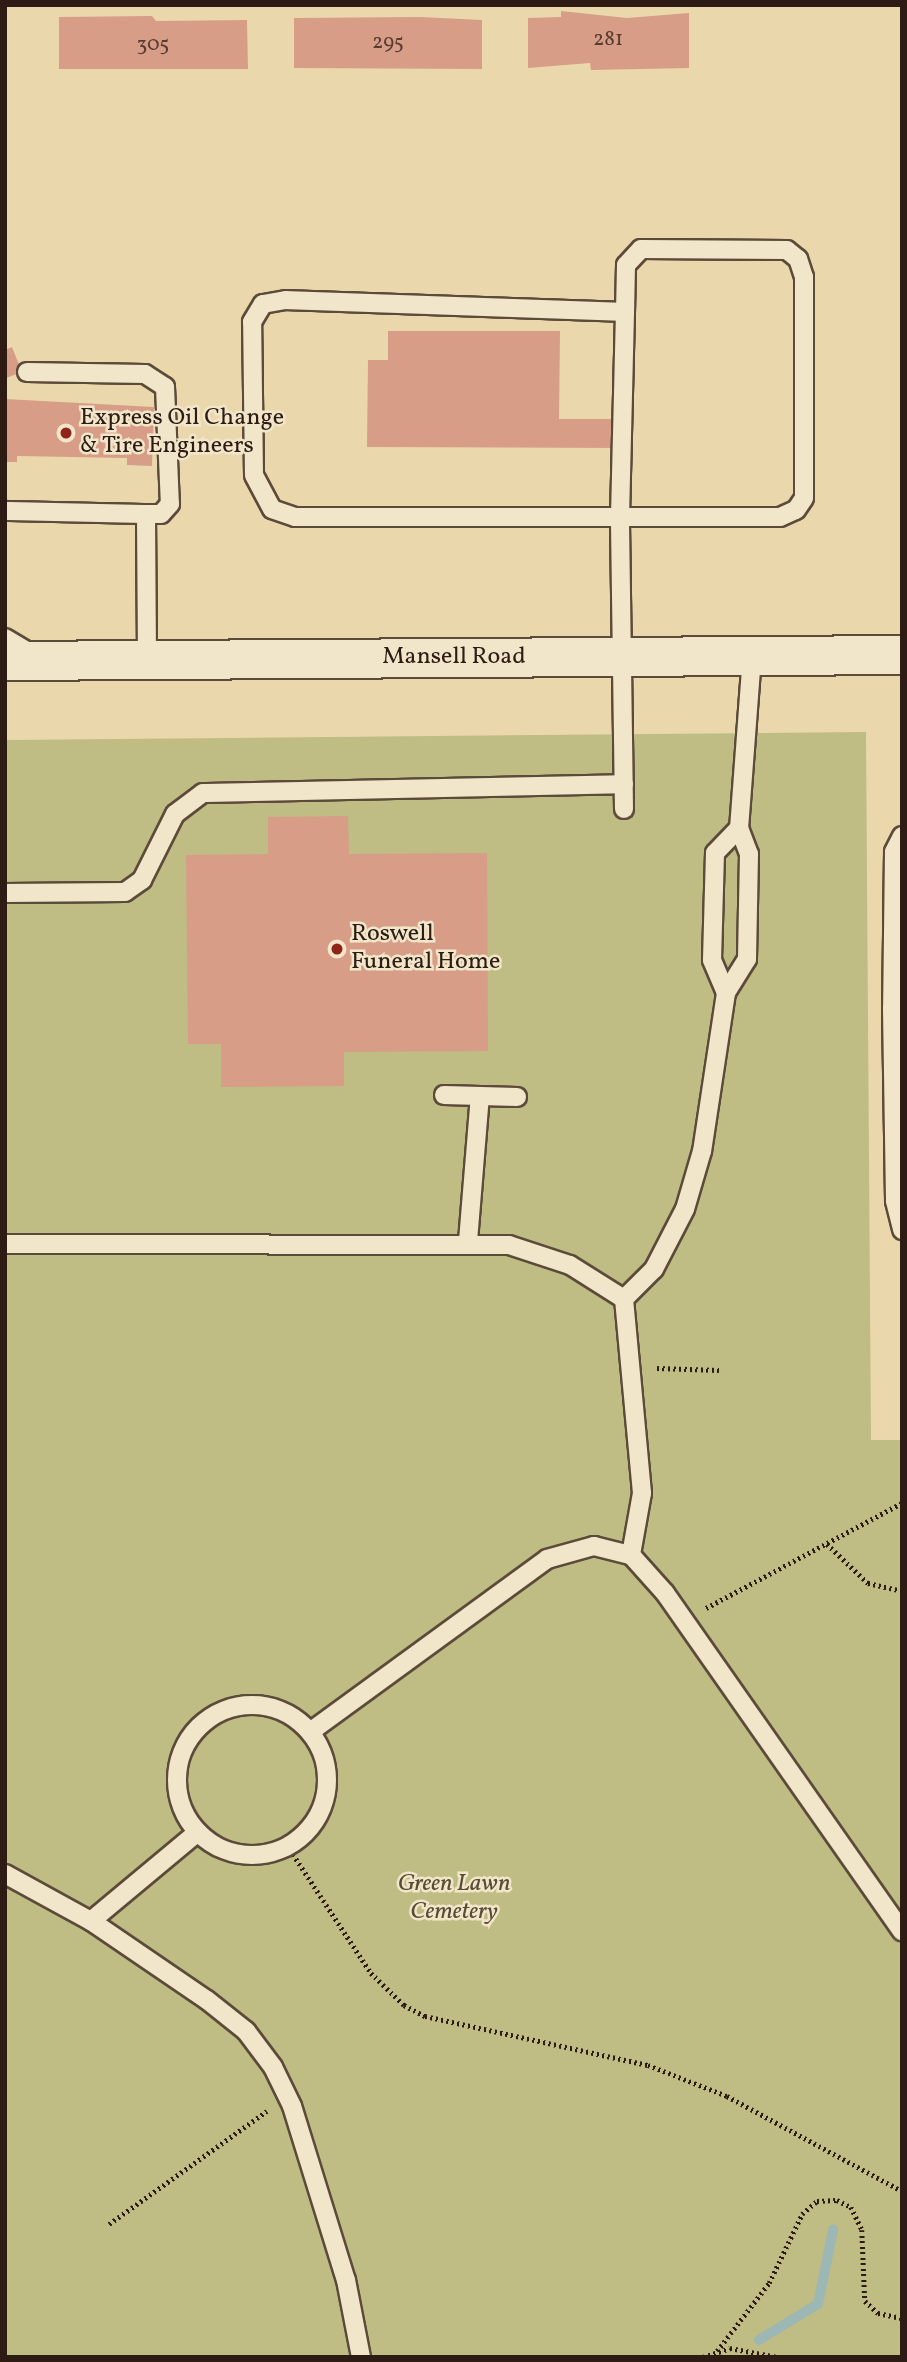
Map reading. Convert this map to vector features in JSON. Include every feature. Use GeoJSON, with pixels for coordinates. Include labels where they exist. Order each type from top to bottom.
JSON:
{"type":"FeatureCollection","features":[{"type":"Feature","properties":{"kind":"main road","name":"Mansell Road"},"geometry":{"type":"LineString","coordinates":[[23,661],[902,655]]}},
{"type":"Feature","properties":{"kind":"lane"},"geometry":{"type":"LineString","coordinates":[[624,809],[625,657],[620,517],[625,312],[626,265],[640,249],[787,250],[798,259],[804,277],[804,498],[780,517],[620,517],[295,517],[272,509],[254,475],[253,322],[263,304],[286,300],[625,312]]}},
{"type":"Feature","properties":{"kind":"lane"},"geometry":{"type":"LineString","coordinates":[[5,511],[161,514],[170,504],[165,387],[159,378],[27,372]]}},
{"type":"Feature","properties":{"kind":"lane"},"geometry":{"type":"LineString","coordinates":[[146,514],[147,660]]}},
{"type":"Feature","properties":{"kind":"lane"},"geometry":{"type":"LineString","coordinates":[[5,639],[23,661]]}},
{"type":"Feature","properties":{"kind":"lane"},"geometry":{"type":"LineString","coordinates":[[624,1298],[654,1269],[695,1182],[726,993],[747,960],[749,853],[739,828],[752,656]]}},
{"type":"Feature","properties":{"kind":"lane"},"geometry":{"type":"LineString","coordinates":[[5,893],[125,892],[142,880],[175,814],[203,793],[624,784]]}},
{"type":"Feature","properties":{"kind":"lane"},"geometry":{"type":"LineString","coordinates":[[726,993],[712,960],[715,853],[739,828]]}},
{"type":"Feature","properties":{"kind":"lane"},"geometry":{"type":"LineString","coordinates":[[902,836],[894,852],[892,1009],[895,1201],[902,1230]]}},
{"type":"Feature","properties":{"kind":"lane"},"geometry":{"type":"LineString","coordinates":[[444,1095],[517,1097]]}},
{"type":"Feature","properties":{"kind":"lane"},"geometry":{"type":"LineString","coordinates":[[468,1241],[480,1096]]}},
{"type":"Feature","properties":{"kind":"lane"},"geometry":{"type":"LineString","coordinates":[[5,1244],[468,1241],[543,1253],[624,1298]]}},
{"type":"Feature","properties":{"kind":"lane"},"geometry":{"type":"LineString","coordinates":[[624,1298],[642,1493],[631,1555]]}},
{"type":"Feature","properties":{"kind":"lane"},"geometry":{"type":"LineString","coordinates":[[310,1732],[547,1559],[594,1546],[631,1555],[684,1620],[902,1931]]}},
{"type":"Feature","properties":{"kind":"lane"},"geometry":{"type":"LineString","coordinates":[[252,1705],[274,1708],[310,1732],[321,1749],[327,1790],[310,1828],[287,1845],[255,1855],[234,1852],[198,1832],[185,1814],[177,1772],[183,1751],[202,1725],[230,1708],[252,1705]]}},
{"type":"Feature","properties":{"kind":"lane"},"geometry":{"type":"LineString","coordinates":[[91,1921],[198,1832]]}},
{"type":"Feature","properties":{"kind":"lane"},"geometry":{"type":"LineString","coordinates":[[5,1874],[91,1921],[246,2031],[287,2096],[346,2280],[361,2357]]}},
{"type":"Feature","properties":{"kind":"path"},"geometry":{"type":"LineString","coordinates":[[631,1367],[719,1370]]}},
{"type":"Feature","properties":{"kind":"path"},"geometry":{"type":"LineString","coordinates":[[684,1620],[902,1503]]}},
{"type":"Feature","properties":{"kind":"path"},"geometry":{"type":"LineString","coordinates":[[827,1544],[867,1583],[902,1591]]}},
{"type":"Feature","properties":{"kind":"path"},"geometry":{"type":"LineString","coordinates":[[287,1845],[371,1973],[404,2005],[425,2016],[648,2066],[727,2096],[902,2191]]}},
{"type":"Feature","properties":{"kind":"path"},"geometry":{"type":"LineString","coordinates":[[109,2224],[287,2096]]}},
{"type":"Feature","properties":{"kind":"path"},"geometry":{"type":"LineString","coordinates":[[717,2351],[774,2275],[802,2214],[817,2201],[851,2207],[862,2230],[865,2301],[878,2314],[902,2318]]}},
{"type":"Feature","properties":{"kind":"path"},"geometry":{"type":"LineString","coordinates":[[703,2357],[717,2351],[746,2348],[777,2357]]}},
{"type":"Feature","properties":{"kind":"green space","name":"Green Lawn Cemetery"},"geometry":{"type":"Polygon","coordinates":[[[866,732],[871,1440],[902,1440],[902,2357],[5,2357],[5,740],[866,732]]]}},
{"type":"Feature","properties":{"kind":"building"},"geometry":{"type":"Polygon","coordinates":[[[561,11],[627,18],[689,13],[689,68],[591,70],[590,63],[528,68],[528,18],[561,17],[561,11]]]}},
{"type":"Feature","properties":{"kind":"building"},"geometry":{"type":"Polygon","coordinates":[[[152,16],[156,21],[247,20],[248,69],[59,69],[59,17],[152,16]]]}},
{"type":"Feature","properties":{"kind":"building"},"geometry":{"type":"Polygon","coordinates":[[[420,17],[482,20],[482,69],[294,68],[294,18],[420,17]]]}},
{"type":"Feature","properties":{"kind":"building"},"geometry":{"type":"Polygon","coordinates":[[[388,331],[560,331],[559,419],[619,419],[619,448],[367,447],[368,360],[388,360],[388,331]]]}},
{"type":"Feature","properties":{"kind":"building"},"geometry":{"type":"Polygon","coordinates":[[[12,347],[22,372],[6,378],[5,350],[12,347]]]}},
{"type":"Feature","properties":{"kind":"building"},"geometry":{"type":"Polygon","coordinates":[[[5,399],[154,407],[152,466],[127,465],[127,458],[17,456],[17,462],[5,462],[5,399]]]}},
{"type":"Feature","properties":{"kind":"building","name":"Roswell Funeral Home"},"geometry":{"type":"Polygon","coordinates":[[[348,816],[349,854],[487,853],[488,1051],[344,1052],[344,1086],[221,1087],[221,1044],[188,1044],[186,855],[268,854],[268,817],[348,816]]]}},
{"type":"Feature","properties":{"kind":"waterway"},"geometry":{"type":"LineString","coordinates":[[759,2340],[818,2304],[833,2230]]}},
{"type":"Feature","properties":{"kind":"place","name":"Express Oil Change & Tire Engineers"},"geometry":{"type":"Point","coordinates":[66,433]}},
{"type":"Feature","properties":{"kind":"place","name":"Roswell Funeral Home"},"geometry":{"type":"Point","coordinates":[337,949]}}]}
